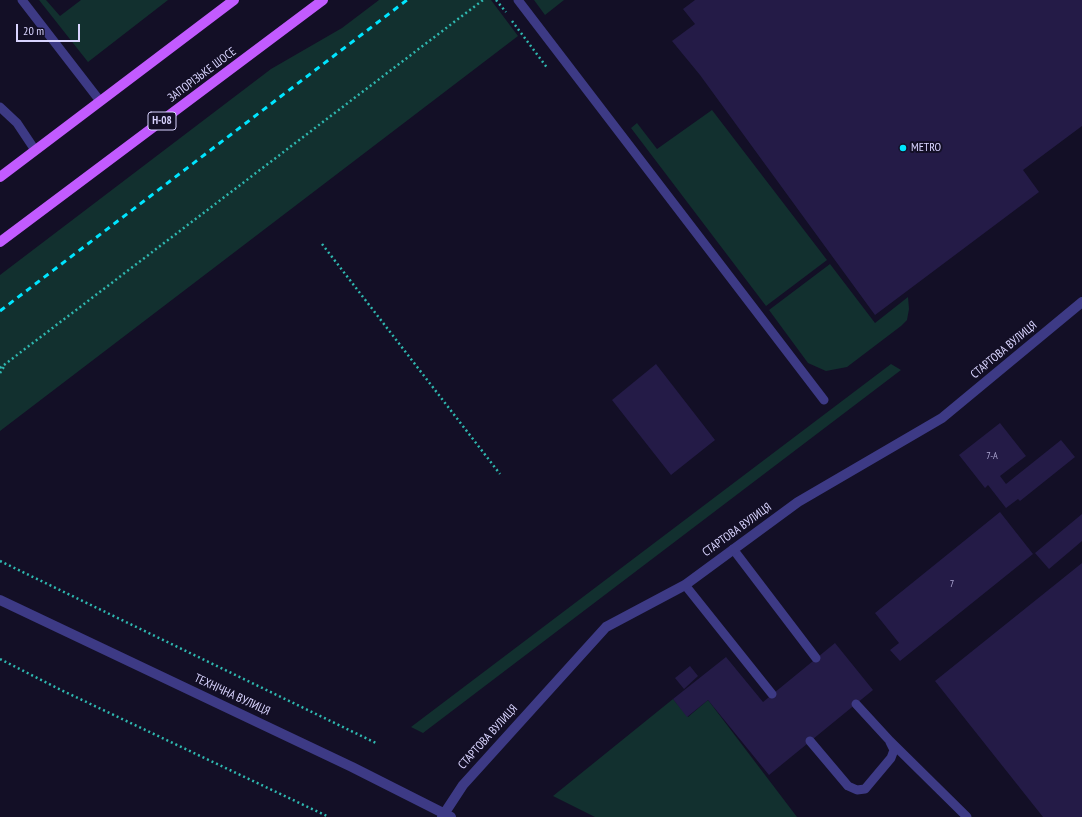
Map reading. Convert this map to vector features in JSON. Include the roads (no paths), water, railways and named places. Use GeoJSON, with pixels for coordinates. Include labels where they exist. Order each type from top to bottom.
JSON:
{"type":"FeatureCollection","features":[{"type":"Feature","properties":{"kind":"main road"},"geometry":{"type":"LineString","coordinates":[[0,177],[234,0]]}},
{"type":"Feature","properties":{"kind":"main road","name":"ЗАПОРІЗЬКЕ ШОСЕ"},"geometry":{"type":"LineString","coordinates":[[0,242],[323,0]]}},
{"type":"Feature","properties":{"kind":"street","name":"СТАРТОВА ВУЛИЦЯ"},"geometry":{"type":"LineString","coordinates":[[446,816],[463,785],[606,627],[685,585],[733,548],[798,502],[942,418],[1082,302]]}},
{"type":"Feature","properties":{"kind":"street","name":"ТЕХНІЧНА ВУЛИЦЯ"},"geometry":{"type":"LineString","coordinates":[[0,600],[352,767],[446,816]]}},
{"type":"Feature","properties":{"kind":"lane"},"geometry":{"type":"LineString","coordinates":[[22,0],[100,101]]}},
{"type":"Feature","properties":{"kind":"lane"},"geometry":{"type":"LineString","coordinates":[[518,0],[824,400]]}},
{"type":"Feature","properties":{"kind":"lane"},"geometry":{"type":"LineString","coordinates":[[0,107],[17,123],[35,150]]}},
{"type":"Feature","properties":{"kind":"lane"},"geometry":{"type":"LineString","coordinates":[[733,548],[816,658]]}},
{"type":"Feature","properties":{"kind":"lane"},"geometry":{"type":"LineString","coordinates":[[685,585],[772,694]]}},
{"type":"Feature","properties":{"kind":"lane"},"geometry":{"type":"LineString","coordinates":[[856,704],[890,741],[967,817]]}},
{"type":"Feature","properties":{"kind":"lane"},"geometry":{"type":"LineString","coordinates":[[810,741],[848,786],[857,790],[865,789],[891,758],[894,750],[890,741]]}},
{"type":"Feature","properties":{"kind":"railway"},"geometry":{"type":"LineString","coordinates":[[0,311],[407,0]]}},
{"type":"Feature","properties":{"kind":"place","name":"METRO"},"geometry":{"type":"Point","coordinates":[903,148]}}]}
